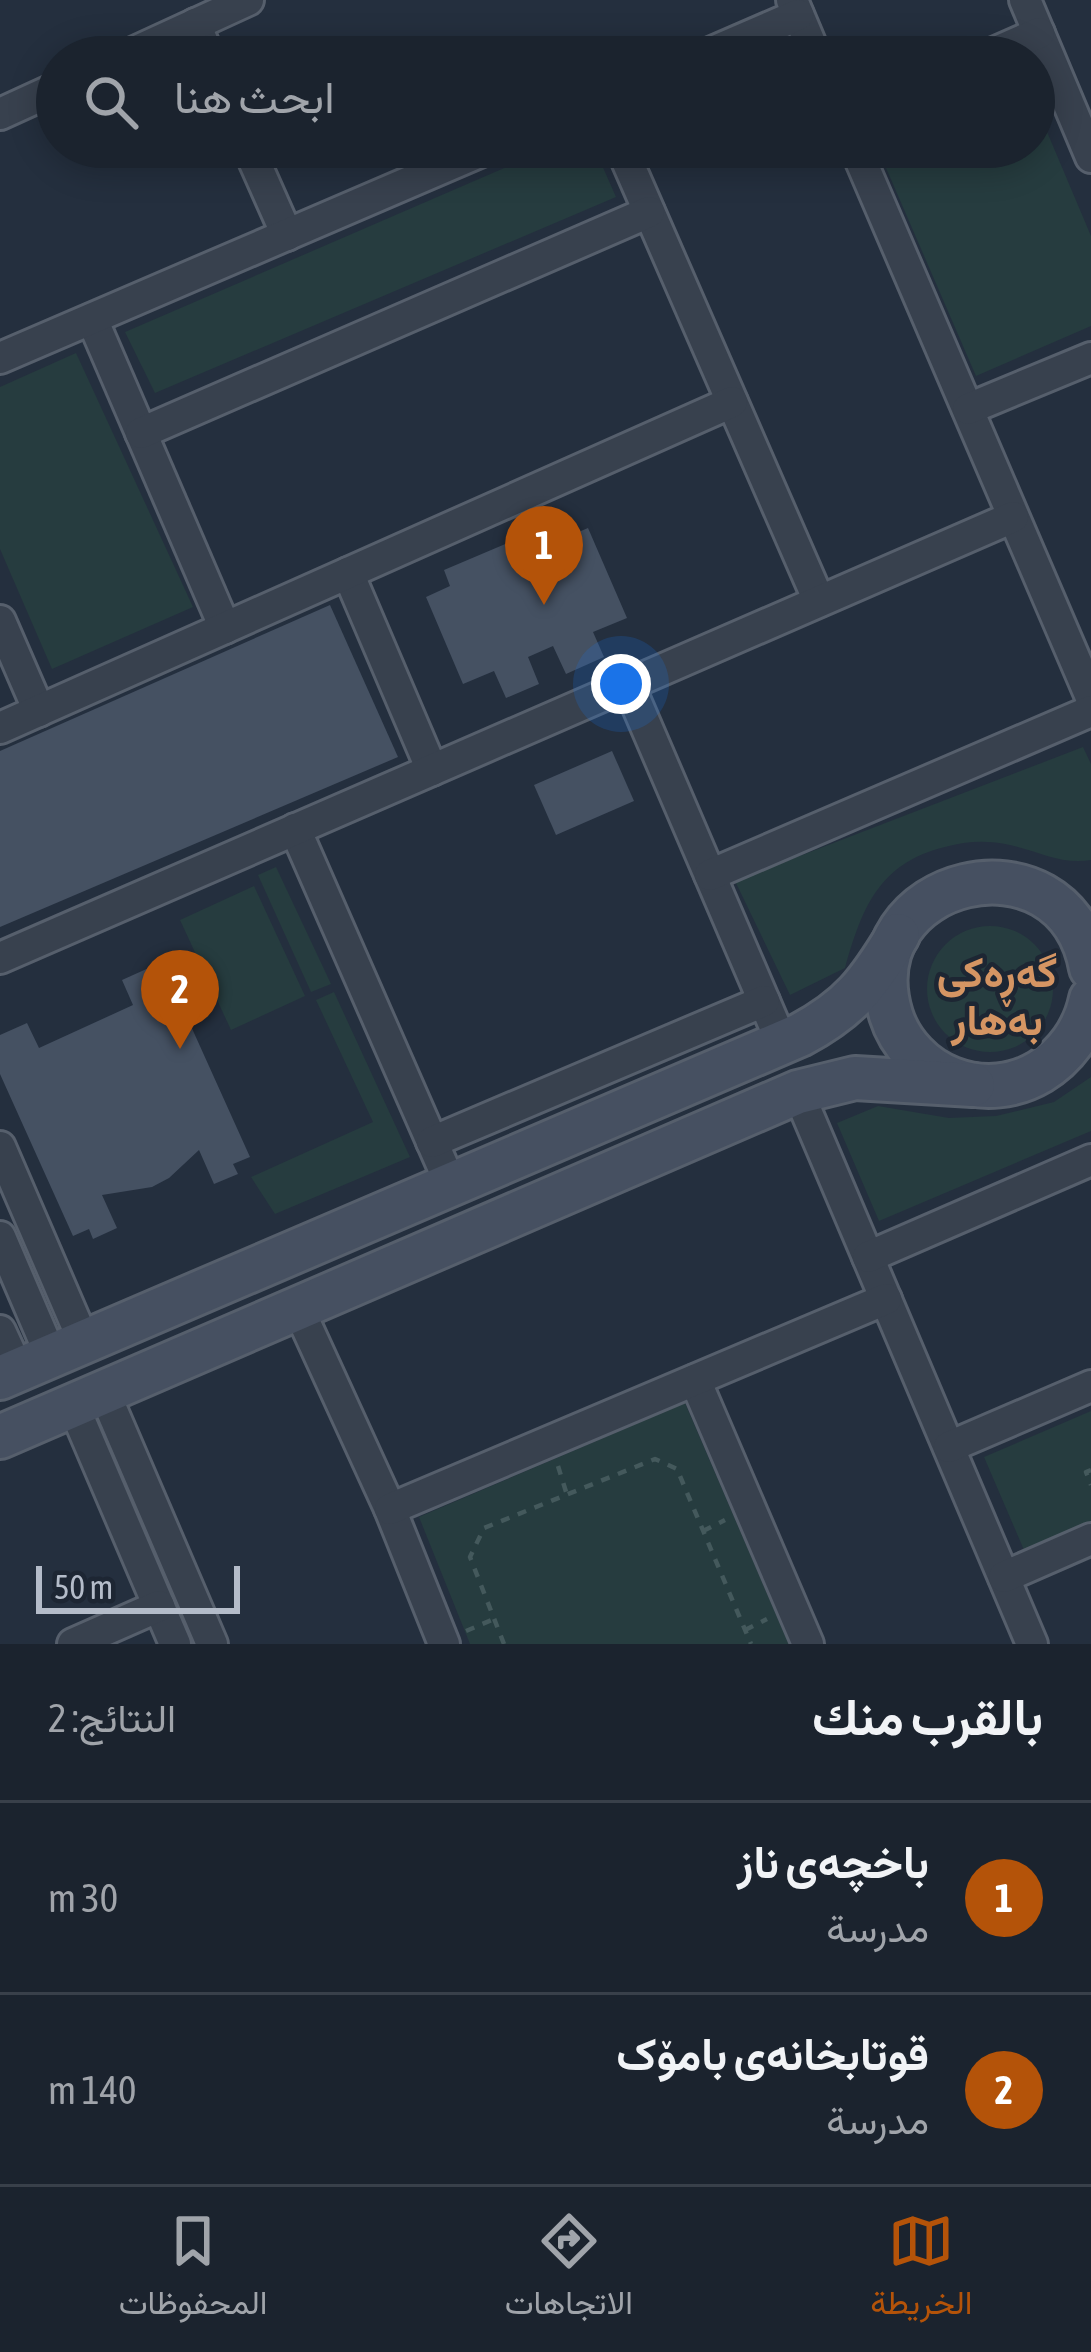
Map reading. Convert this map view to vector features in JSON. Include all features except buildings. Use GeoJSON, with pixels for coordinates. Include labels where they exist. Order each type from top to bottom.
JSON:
{"type":"FeatureCollection","features":[{"type":"Feature","properties":{"kind":"street"},"geometry":{"type":"LineString","coordinates":[[169,36],[248,0]]}},
{"type":"Feature","properties":{"kind":"street"},"geometry":{"type":"LineString","coordinates":[[1025,0],[1040,36]]}},
{"type":"Feature","properties":{"kind":"street"},"geometry":{"type":"LineString","coordinates":[[741,36],[795,8],[807,36]]}},
{"type":"Feature","properties":{"kind":"street"},"geometry":{"type":"LineString","coordinates":[[195,24],[200,36]]}},
{"type":"Feature","properties":{"kind":"street"},"geometry":{"type":"LineString","coordinates":[[1032,36],[1039,33]]}},
{"type":"Feature","properties":{"kind":"street"},"geometry":{"type":"LineString","coordinates":[[1055,71],[1091,157]]}},
{"type":"Feature","properties":{"kind":"street"},"geometry":{"type":"LineString","coordinates":[[0,114],[36,98]]}},
{"type":"Feature","properties":{"kind":"street"},"geometry":{"type":"LineString","coordinates":[[257,168],[287,235]]}},
{"type":"Feature","properties":{"kind":"street"},"geometry":{"type":"LineString","coordinates":[[0,358],[442,168]]}},
{"type":"Feature","properties":{"kind":"street"},"geometry":{"type":"LineString","coordinates":[[630,168],[819,602]]}},
{"type":"Feature","properties":{"kind":"street"},"geometry":{"type":"LineString","coordinates":[[864,168],[1091,698]]}},
{"type":"Feature","properties":{"kind":"street"},"geometry":{"type":"LineString","coordinates":[[141,433],[649,212]]}},
{"type":"Feature","properties":{"kind":"street"},"geometry":{"type":"LineString","coordinates":[[92,319],[225,628]]}},
{"type":"Feature","properties":{"kind":"street"},"geometry":{"type":"LineString","coordinates":[[968,410],[1091,358]]}},
{"type":"Feature","properties":{"kind":"street"},"geometry":{"type":"LineString","coordinates":[[0,728],[731,402]]}},
{"type":"Feature","properties":{"kind":"street"},"geometry":{"type":"LineString","coordinates":[[0,958],[1013,517]]}},
{"type":"Feature","properties":{"kind":"street"},"geometry":{"type":"LineString","coordinates":[[349,573],[432,770]]}},
{"type":"Feature","properties":{"kind":"street"},"geometry":{"type":"LineString","coordinates":[[0,621],[39,711]]}},
{"type":"Feature","properties":{"kind":"street"},"geometry":{"type":"LineString","coordinates":[[628,684],[782,1043]]}},
{"type":"Feature","properties":{"kind":"street"},"geometry":{"type":"LineString","coordinates":[[710,875],[1091,711]]}},
{"type":"Feature","properties":{"kind":"street"},"geometry":{"type":"LineString","coordinates":[[295,829],[451,1185]]}},
{"type":"Feature","properties":{"kind":"street"},"geometry":{"type":"LineString","coordinates":[[39,1362],[824,1022],[868,984],[898,935],[930,899],[959,885],[991,880],[1091,901]]}},
{"type":"Feature","properties":{"kind":"street"},"geometry":{"type":"LineString","coordinates":[[1037,892],[1073,924],[1091,968]]}},
{"type":"Feature","properties":{"kind":"street"},"geometry":{"type":"LineString","coordinates":[[898,935],[886,981],[893,1022],[907,1045],[929,1066],[973,1085]]}},
{"type":"Feature","properties":{"kind":"street"},"geometry":{"type":"LineString","coordinates":[[432,1142],[764,1001]]}},
{"type":"Feature","properties":{"kind":"street"},"geometry":{"type":"LineString","coordinates":[[0,1437],[798,1092],[855,1078],[1005,1085],[1035,1076],[1061,1058],[1090,1009]]}},
{"type":"Feature","properties":{"kind":"street"},"geometry":{"type":"LineString","coordinates":[[798,1092],[1032,1644]]}},
{"type":"Feature","properties":{"kind":"street"},"geometry":{"type":"LineString","coordinates":[[0,1148],[39,1362]]}},
{"type":"Feature","properties":{"kind":"street"},"geometry":{"type":"LineString","coordinates":[[868,1257],[1091,1160]]}},
{"type":"Feature","properties":{"kind":"street"},"geometry":{"type":"LineString","coordinates":[[0,1237],[39,1362]]}},
{"type":"Feature","properties":{"kind":"street"},"geometry":{"type":"LineString","coordinates":[[390,1510],[886,1299]]}},
{"type":"Feature","properties":{"kind":"street"},"geometry":{"type":"LineString","coordinates":[[298,1308],[390,1510],[444,1644]]}},
{"type":"Feature","properties":{"kind":"street"},"geometry":{"type":"LineString","coordinates":[[0,1331],[39,1362]]}},
{"type":"Feature","properties":{"kind":"street"},"geometry":{"type":"LineString","coordinates":[[695,1380],[808,1644]]}},
{"type":"Feature","properties":{"kind":"street"},"geometry":{"type":"LineString","coordinates":[[949,1447],[1091,1386]]}},
{"type":"Feature","properties":{"kind":"street"},"geometry":{"type":"LineString","coordinates":[[89,1399],[175,1644]]}},
{"type":"Feature","properties":{"kind":"street"},"geometry":{"type":"LineString","coordinates":[[89,1399],[212,1644]]}},
{"type":"Feature","properties":{"kind":"street"},"geometry":{"type":"LineString","coordinates":[[1004,1576],[1091,1539]]}},
{"type":"Feature","properties":{"kind":"street"},"geometry":{"type":"LineString","coordinates":[[73,1644],[158,1606]]}},
{"type":"Feature","properties":{"kind":"path"},"geometry":{"type":"LineString","coordinates":[[504,1644],[470,1557],[484,1528],[655,1459],[677,1469],[752,1644]]}},
{"type":"Feature","properties":{"kind":"path"},"geometry":{"type":"LineString","coordinates":[[1091,1470],[1086,1472],[1091,1485]]}},
{"type":"Feature","properties":{"kind":"green space"},"geometry":{"type":"Polygon","coordinates":[[[1055,151],[1091,236],[1091,326],[976,376],[886,168],[1055,168],[1055,151]]]}},
{"type":"Feature","properties":{"kind":"green space"},"geometry":{"type":"Polygon","coordinates":[[[504,168],[603,168],[616,197],[155,393],[125,332],[504,168]]]}},
{"type":"Feature","properties":{"kind":"green space"},"geometry":{"type":"Polygon","coordinates":[[[76,353],[193,607],[52,669],[0,549],[0,387],[76,353]]]}},
{"type":"Feature","properties":{"kind":"green space"},"geometry":{"type":"Polygon","coordinates":[[[1083,747],[1091,764],[1091,860],[1060,859],[985,842],[922,854],[889,876],[877,891],[845,968],[790,995],[735,881],[1083,747]]]}},
{"type":"Feature","properties":{"kind":"green space"},"geometry":{"type":"Polygon","coordinates":[[[276,867],[331,984],[311,992],[258,875],[276,867]]]}},
{"type":"Feature","properties":{"kind":"green space"},"geometry":{"type":"Polygon","coordinates":[[[254,886],[305,996],[231,1030],[180,920],[254,886]]]}},
{"type":"Feature","properties":{"kind":"green space"},"geometry":{"type":"Polygon","coordinates":[[[990,926],[1014,931],[1035,944],[1048,965],[1053,989],[1048,1013],[1035,1034],[1014,1047],[990,1052],[966,1047],[945,1034],[932,1013],[927,989],[932,965],[945,944],[966,931],[990,926]]]}},
{"type":"Feature","properties":{"kind":"green space"},"geometry":{"type":"Polygon","coordinates":[[[334,992],[410,1157],[275,1214],[251,1177],[373,1122],[316,1000],[334,992]]]}},
{"type":"Feature","properties":{"kind":"green space"},"geometry":{"type":"Polygon","coordinates":[[[1091,1077],[1091,1131],[879,1221],[837,1123],[878,1106],[949,1118],[996,1116],[1054,1102],[1091,1077]]]}},
{"type":"Feature","properties":{"kind":"green space"},"geometry":{"type":"Polygon","coordinates":[[[685,1403],[789,1644],[470,1644],[419,1517],[685,1403]]]}},
{"type":"Feature","properties":{"kind":"green space"},"geometry":{"type":"Polygon","coordinates":[[[1091,1411],[1091,1521],[1024,1550],[984,1457],[1091,1411]]]}},
{"type":"Feature","properties":{"kind":"place","name":"باخچەی ناز"},"geometry":{"type":"Point","coordinates":[544,605]}},
{"type":"Feature","properties":{"kind":"place","name":"قوتابخانەی بامۆک"},"geometry":{"type":"Point","coordinates":[180,1049]}},
{"type":"Feature","properties":{"kind":"district","name":"گەڕەکی بەهار"},"geometry":{"type":"Point","coordinates":[997,996]}}]}
